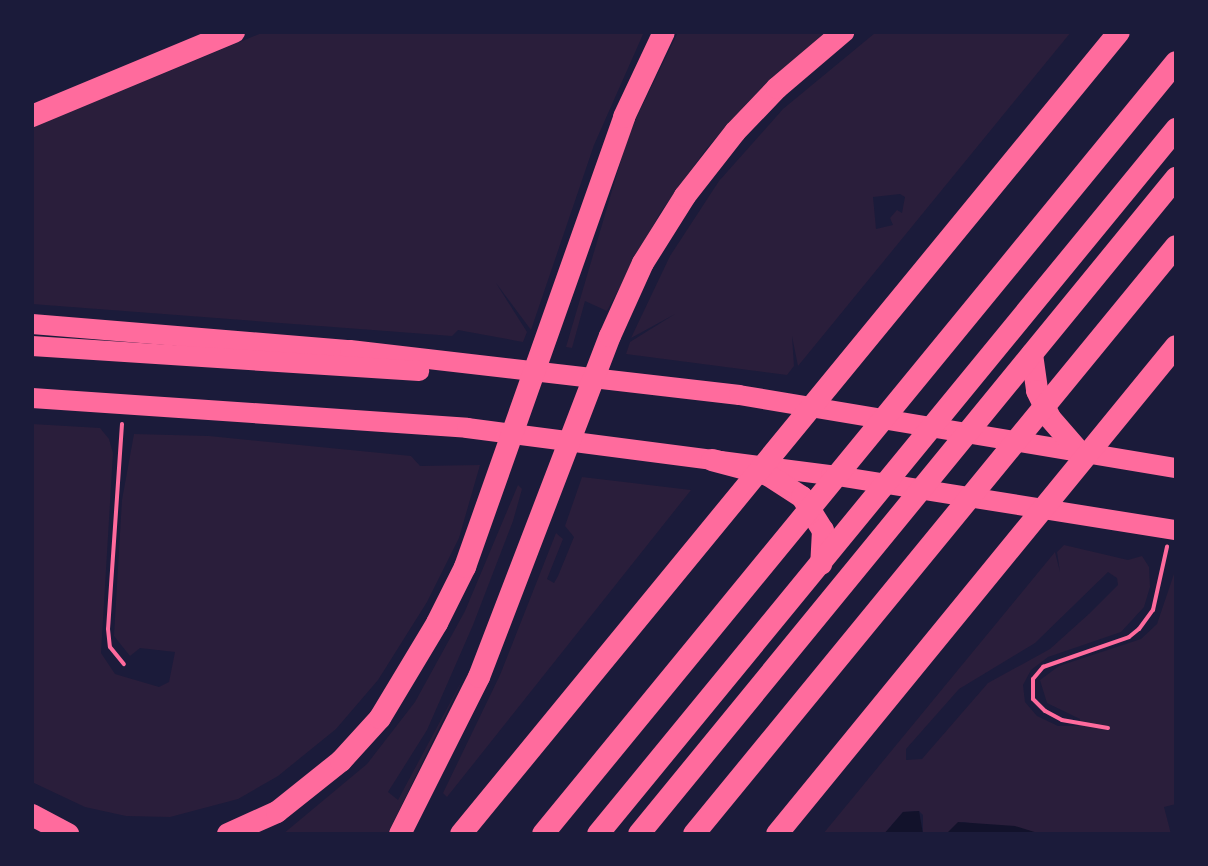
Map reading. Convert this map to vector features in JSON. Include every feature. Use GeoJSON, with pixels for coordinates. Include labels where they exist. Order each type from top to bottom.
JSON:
{"type":"FeatureCollection","features":[{"type":"Feature","properties":{"kind":"highway"},"geometry":{"type":"LineString","coordinates":[[32,116],[234,32]]}},
{"type":"Feature","properties":{"kind":"highway"},"geometry":{"type":"LineString","coordinates":[[228,834],[277,812],[341,761],[380,718],[432,633],[465,567],[624,117],[664,32]]}},
{"type":"Feature","properties":{"kind":"highway"},"geometry":{"type":"LineString","coordinates":[[400,834],[479,677],[643,263],[685,196],[735,132],[777,88],[843,32]]}},
{"type":"Feature","properties":{"kind":"highway"},"geometry":{"type":"LineString","coordinates":[[461,834],[1119,32]]}},
{"type":"Feature","properties":{"kind":"highway"},"geometry":{"type":"LineString","coordinates":[[543,834],[1176,62]]}},
{"type":"Feature","properties":{"kind":"highway"},"geometry":{"type":"LineString","coordinates":[[598,834],[798,594],[1176,129]]}},
{"type":"Feature","properties":{"kind":"highway"},"geometry":{"type":"LineString","coordinates":[[639,834],[1176,178]]}},
{"type":"Feature","properties":{"kind":"highway"},"geometry":{"type":"LineString","coordinates":[[694,834],[1176,246]]}},
{"type":"Feature","properties":{"kind":"highway"},"geometry":{"type":"LineString","coordinates":[[32,324],[739,395],[1077,449],[1168,467]]}},
{"type":"Feature","properties":{"kind":"highway"},"geometry":{"type":"LineString","coordinates":[[32,346],[486,370]]}},
{"type":"Feature","properties":{"kind":"highway"},"geometry":{"type":"LineString","coordinates":[[777,834],[1176,346]]}},
{"type":"Feature","properties":{"kind":"highway"},"geometry":{"type":"LineString","coordinates":[[1032,354],[1037,391],[1050,418],[1077,449]]}},
{"type":"Feature","properties":{"kind":"highway"},"geometry":{"type":"LineString","coordinates":[[32,398],[467,428],[888,484],[1173,530]]}},
{"type":"Feature","properties":{"kind":"highway"},"geometry":{"type":"LineString","coordinates":[[712,460],[768,475],[802,497],[823,530],[820,565]]}},
{"type":"Feature","properties":{"kind":"highway"},"geometry":{"type":"LineString","coordinates":[[32,815],[66,834]]}},
{"type":"Feature","properties":{"kind":"highway"},"geometry":{"type":"LineString","coordinates":[[32,824],[66,834]]}},
{"type":"Feature","properties":{"kind":"path"},"geometry":{"type":"LineString","coordinates":[[124,403],[108,629],[110,647],[124,664]]}},
{"type":"Feature","properties":{"kind":"path"},"geometry":{"type":"LineString","coordinates":[[1108,728],[1062,720],[1045,711],[1033,699],[1033,679],[1043,667],[1129,637],[1139,629],[1153,610],[1173,530]]}},
{"type":"Feature","properties":{"kind":"shaded area"},"geometry":{"type":"Polygon","coordinates":[[[264,32],[644,32],[594,145],[531,330],[496,283],[527,332],[523,342],[458,330],[452,336],[32,304],[32,128],[264,32]]]}},
{"type":"Feature","properties":{"kind":"shaded area"},"geometry":{"type":"Polygon","coordinates":[[[678,32],[825,32],[749,101],[707,148],[660,213],[607,311],[585,301],[572,348],[566,347],[629,133],[678,32]]]}},
{"type":"Feature","properties":{"kind":"shaded area"},"geometry":{"type":"Polygon","coordinates":[[[1071,32],[798,366],[792,336],[794,366],[787,375],[626,354],[630,342],[675,314],[631,338],[670,256],[719,181],[783,109],[875,33],[1071,32]],[[900,194],[873,197],[876,229],[893,225],[890,218],[897,210],[902,213],[905,197],[900,194]]]}},
{"type":"Feature","properties":{"kind":"shaded area"},"geometry":{"type":"Polygon","coordinates":[[[32,424],[100,428],[109,439],[113,453],[101,653],[115,674],[159,687],[169,682],[175,652],[140,648],[130,656],[114,636],[122,500],[134,434],[209,436],[411,456],[420,466],[480,465],[459,538],[427,602],[378,680],[336,729],[278,776],[238,799],[170,817],[126,816],[85,807],[32,782],[32,424]]]}},
{"type":"Feature","properties":{"kind":"shaded area"},"geometry":{"type":"Polygon","coordinates":[[[582,477],[691,490],[447,797],[443,793],[500,675],[556,533],[563,539],[547,579],[554,583],[558,576],[574,537],[565,526],[582,477]]]}},
{"type":"Feature","properties":{"kind":"shaded area"},"geometry":{"type":"Polygon","coordinates":[[[518,485],[522,489],[513,521],[473,625],[427,730],[388,792],[398,800],[466,673],[388,833],[283,834],[367,764],[415,702],[465,611],[518,485]]]}},
{"type":"Feature","properties":{"kind":"shaded area"},"geometry":{"type":"Polygon","coordinates":[[[1064,545],[1128,560],[1142,556],[1149,567],[1150,587],[1144,607],[1121,632],[1048,657],[1031,670],[1023,685],[1025,702],[1037,716],[1058,726],[1078,726],[1080,719],[1047,703],[1040,680],[1059,666],[1141,639],[1157,624],[1176,568],[1176,804],[1164,807],[1171,834],[1041,834],[963,822],[946,834],[923,834],[923,815],[919,811],[903,812],[884,834],[823,834],[1055,552],[1060,572],[1057,552],[1064,545]],[[1108,572],[1035,643],[959,689],[906,749],[906,760],[922,759],[988,683],[1050,649],[1118,585],[1117,578],[1108,572]]]}},
{"type":"Feature","properties":{"kind":"shaded area"},"geometry":{"type":"Polygon","coordinates":[[[919,811],[923,834],[884,834],[903,812],[919,811]]]}},
{"type":"Feature","properties":{"kind":"shaded area"},"geometry":{"type":"Polygon","coordinates":[[[958,822],[1015,826],[1041,834],[946,834],[958,822]]]}}]}
